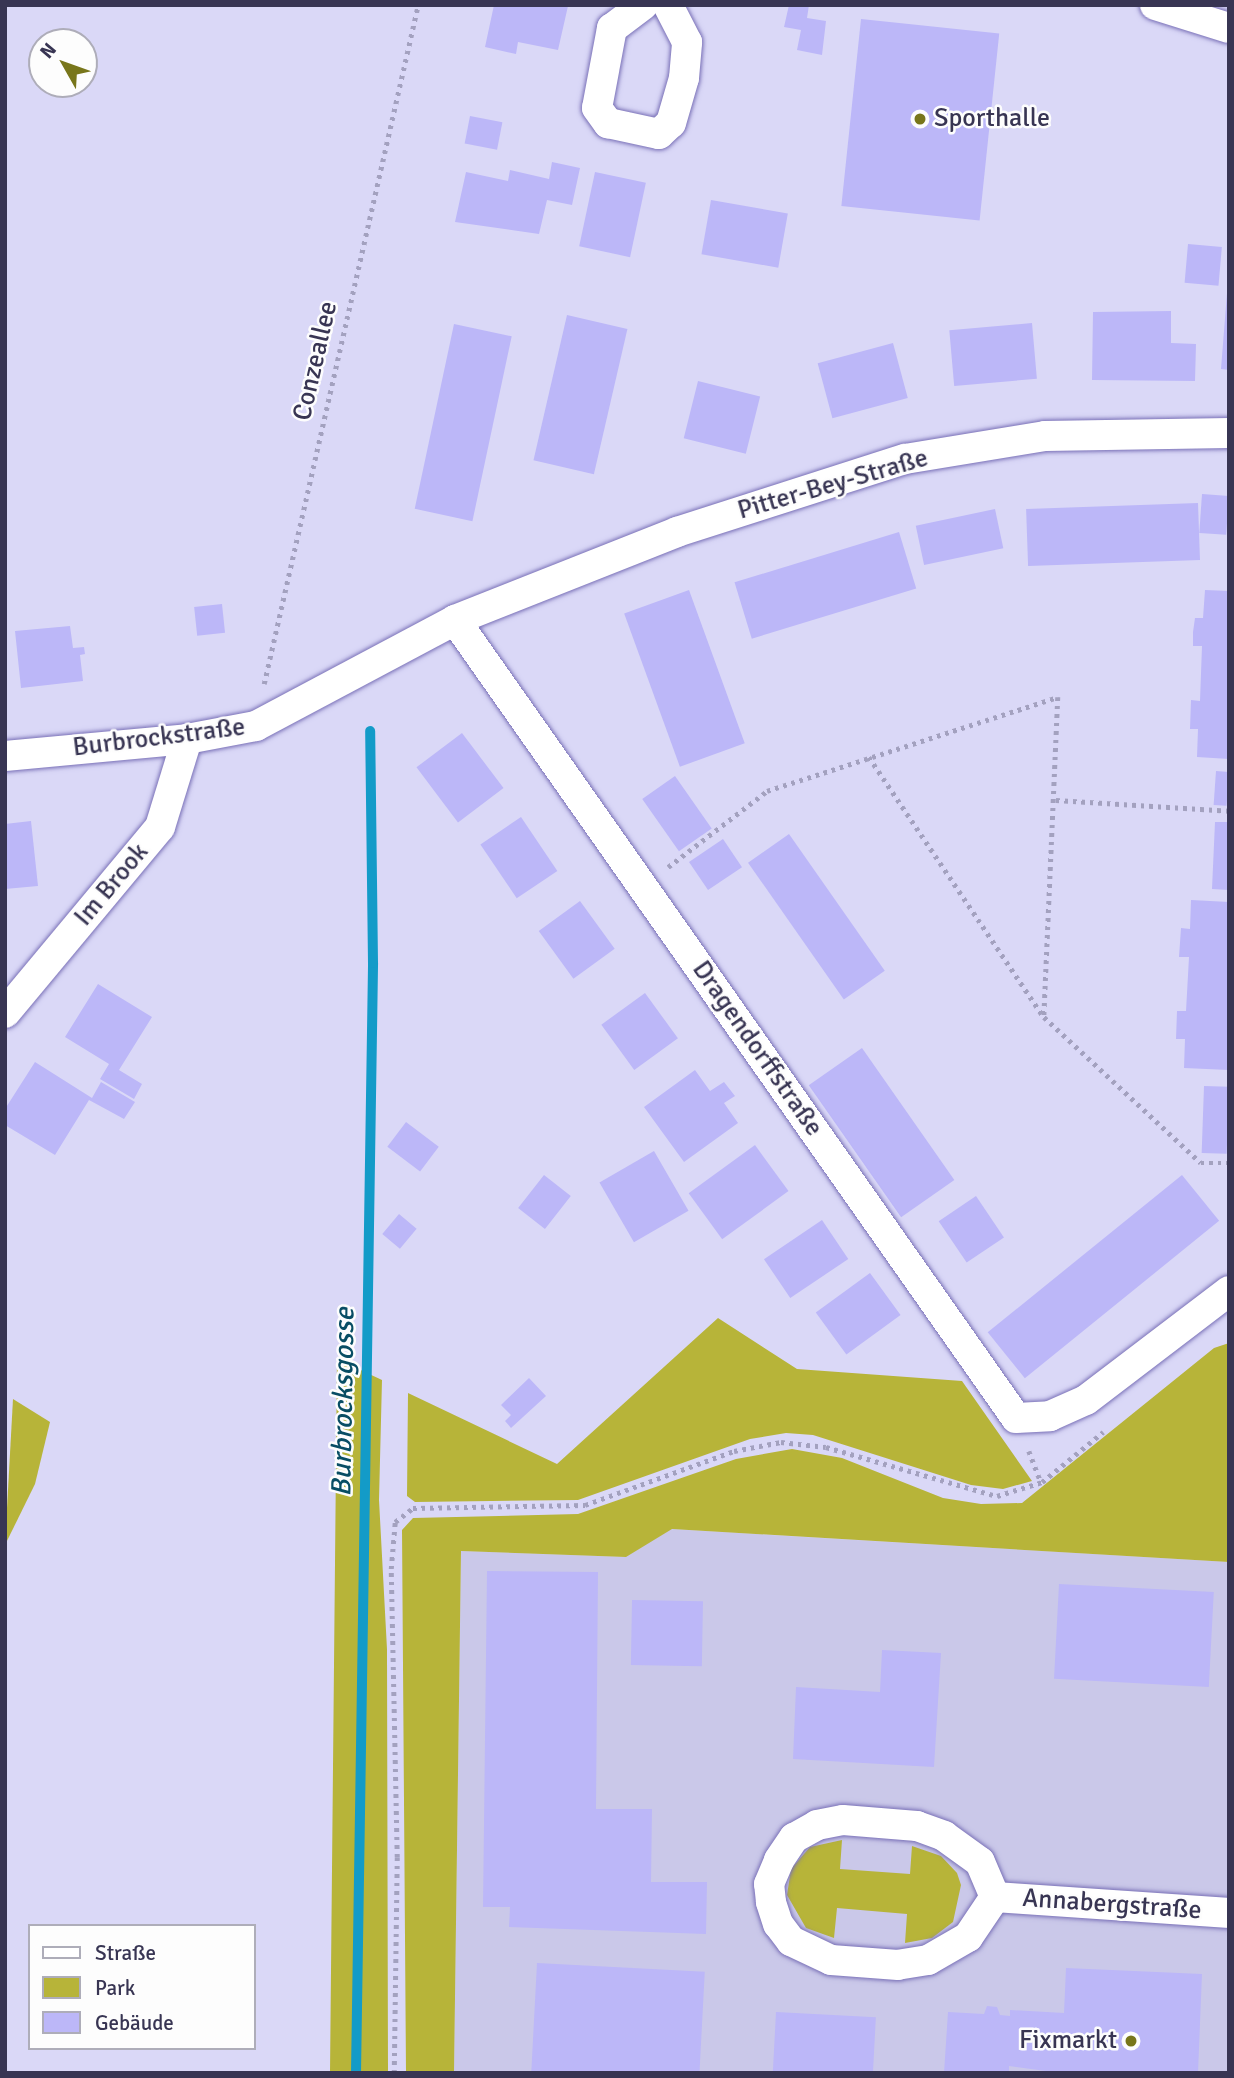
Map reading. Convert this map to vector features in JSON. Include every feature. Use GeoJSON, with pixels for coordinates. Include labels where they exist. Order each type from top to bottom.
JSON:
{"type":"FeatureCollection","features":[{"type":"Feature","properties":{"kind":"street"},"geometry":{"type":"LineString","coordinates":[[643,5],[612,27],[597,108],[608,123],[659,134],[671,123],[684,78],[687,42],[668,5]]}},
{"type":"Feature","properties":{"kind":"street"},"geometry":{"type":"LineString","coordinates":[[1155,5],[1229,28]]}},
{"type":"Feature","properties":{"kind":"street","name":"Pitter-Bey-Straße"},"geometry":{"type":"LineString","coordinates":[[455,620],[677,532],[905,459],[1045,436],[1229,433]]}},
{"type":"Feature","properties":{"kind":"street","name":"Burbrockstraße"},"geometry":{"type":"LineString","coordinates":[[5,756],[187,739],[256,726],[455,620]]}},
{"type":"Feature","properties":{"kind":"street","name":"Dragendorffstraße"},"geometry":{"type":"LineString","coordinates":[[455,620],[1016,1418],[1050,1416],[1086,1399],[1229,1292]]}},
{"type":"Feature","properties":{"kind":"street","name":"Im Brook"},"geometry":{"type":"LineString","coordinates":[[5,1013],[160,827],[187,739]]}},
{"type":"Feature","properties":{"kind":"street","name":"Annabergstraße"},"geometry":{"type":"LineString","coordinates":[[843,1820],[918,1826],[944,1836],[980,1861],[995,1897],[968,1937],[928,1960],[898,1965],[831,1959],[791,1941],[778,1924],[769,1884],[794,1838],[817,1825],[843,1820]]}},
{"type":"Feature","properties":{"kind":"street","name":"Annabergstraße"},"geometry":{"type":"LineString","coordinates":[[995,1897],[1229,1913]]}},
{"type":"Feature","properties":{"kind":"path","name":"Conzeallee"},"geometry":{"type":"LineString","coordinates":[[256,726],[285,580],[418,5]]}},
{"type":"Feature","properties":{"kind":"path"},"geometry":{"type":"LineString","coordinates":[[642,887],[767,791],[1058,697],[1056,800],[1044,1017]]}},
{"type":"Feature","properties":{"kind":"path"},"geometry":{"type":"LineString","coordinates":[[869,758],[1044,1017],[1201,1163],[1229,1163]]}},
{"type":"Feature","properties":{"kind":"path"},"geometry":{"type":"LineString","coordinates":[[1056,800],[1229,811]]}},
{"type":"Feature","properties":{"kind":"path"},"geometry":{"type":"LineString","coordinates":[[394,2073],[397,1857],[391,1569],[395,1522],[413,1508],[585,1505],[734,1451],[781,1442],[826,1447],[949,1485]]}},
{"type":"Feature","properties":{"kind":"shaded area"},"geometry":{"type":"Polygon","coordinates":[[[671,1529],[1229,1562],[1229,2073],[454,2073],[461,1551],[625,1557],[671,1529]]]}},
{"type":"Feature","properties":{"kind":"green space"},"geometry":{"type":"Polygon","coordinates":[[[718,1318],[797,1369],[962,1381],[1032,1481],[1003,1489],[971,1485],[813,1435],[786,1433],[750,1439],[578,1500],[415,1502],[407,1496],[408,1393],[557,1464],[718,1318]]]}},
{"type":"Feature","properties":{"kind":"green space"},"geometry":{"type":"Polygon","coordinates":[[[1229,1343],[1229,1562],[672,1529],[626,1557],[461,1551],[454,2073],[406,2073],[402,1530],[413,1518],[578,1514],[736,1459],[792,1449],[842,1458],[943,1498],[981,1504],[1022,1503],[1214,1348],[1229,1343]]]}},
{"type":"Feature","properties":{"kind":"green space"},"geometry":{"type":"Polygon","coordinates":[[[337,1359],[382,1380],[379,1500],[387,1649],[388,2073],[330,2073],[337,1359]]]}},
{"type":"Feature","properties":{"kind":"green space"},"geometry":{"type":"Polygon","coordinates":[[[13,1399],[50,1422],[35,1484],[5,1545],[13,1399]]]}},
{"type":"Feature","properties":{"kind":"green space"},"geometry":{"type":"Polygon","coordinates":[[[842,1840],[840,1869],[910,1874],[912,1846],[941,1856],[957,1873],[961,1885],[953,1922],[932,1938],[905,1943],[907,1914],[837,1908],[834,1938],[806,1928],[787,1895],[791,1869],[810,1847],[842,1840]]]}},
{"type":"Feature","properties":{"kind":"building"},"geometry":{"type":"Polygon","coordinates":[[[494,5],[568,6],[558,50],[518,42],[516,54],[485,47],[494,5]]]}},
{"type":"Feature","properties":{"kind":"building"},"geometry":{"type":"Polygon","coordinates":[[[789,5],[809,5],[807,18],[826,21],[822,55],[797,50],[801,30],[784,27],[789,5]]]}},
{"type":"Feature","properties":{"kind":"building","name":"Sporthalle"},"geometry":{"type":"Polygon","coordinates":[[[861,19],[999,34],[980,220],[841,206],[861,19]]]}},
{"type":"Feature","properties":{"kind":"building"},"geometry":{"type":"Polygon","coordinates":[[[470,116],[502,122],[497,150],[465,143],[470,116]]]}},
{"type":"Feature","properties":{"kind":"building"},"geometry":{"type":"Polygon","coordinates":[[[552,162],[580,168],[572,205],[547,200],[539,234],[455,222],[466,172],[508,181],[510,170],[549,179],[552,162]]]}},
{"type":"Feature","properties":{"kind":"building"},"geometry":{"type":"Polygon","coordinates":[[[595,172],[646,183],[630,257],[579,246],[595,172]]]}},
{"type":"Feature","properties":{"kind":"building"},"geometry":{"type":"Polygon","coordinates":[[[711,200],[788,214],[778,268],[701,254],[711,200]]]}},
{"type":"Feature","properties":{"kind":"building"},"geometry":{"type":"Polygon","coordinates":[[[1188,244],[1222,247],[1218,286],[1185,283],[1188,244]]]}},
{"type":"Feature","properties":{"kind":"building"},"geometry":{"type":"Polygon","coordinates":[[[1229,293],[1229,370],[1221,369],[1229,293]]]}},
{"type":"Feature","properties":{"kind":"building"},"geometry":{"type":"Polygon","coordinates":[[[1171,311],[1171,343],[1196,344],[1195,381],[1092,380],[1093,312],[1171,311]]]}},
{"type":"Feature","properties":{"kind":"building"},"geometry":{"type":"Polygon","coordinates":[[[567,315],[627,329],[594,474],[533,460],[567,315]]]}},
{"type":"Feature","properties":{"kind":"building"},"geometry":{"type":"Polygon","coordinates":[[[1032,323],[1037,379],[954,386],[949,330],[1032,323]]]}},
{"type":"Feature","properties":{"kind":"building"},"geometry":{"type":"Polygon","coordinates":[[[454,324],[512,336],[472,521],[415,509],[454,324]]]}},
{"type":"Feature","properties":{"kind":"building"},"geometry":{"type":"Polygon","coordinates":[[[893,343],[908,398],[832,418],[818,363],[893,343]]]}},
{"type":"Feature","properties":{"kind":"building"},"geometry":{"type":"Polygon","coordinates":[[[698,381],[760,396],[746,454],[684,438],[698,381]]]}},
{"type":"Feature","properties":{"kind":"building"},"geometry":{"type":"Polygon","coordinates":[[[1202,494],[1229,496],[1226,535],[1199,533],[1202,494]]]}},
{"type":"Feature","properties":{"kind":"building"},"geometry":{"type":"Polygon","coordinates":[[[1198,503],[1200,560],[1028,566],[1026,509],[1198,503]]]}},
{"type":"Feature","properties":{"kind":"building"},"geometry":{"type":"Polygon","coordinates":[[[995,509],[1003,548],[924,565],[916,526],[995,509]]]}},
{"type":"Feature","properties":{"kind":"building"},"geometry":{"type":"Polygon","coordinates":[[[899,532],[916,588],[752,639],[735,582],[899,532]]]}},
{"type":"Feature","properties":{"kind":"building"},"geometry":{"type":"Polygon","coordinates":[[[689,590],[745,743],[680,767],[624,614],[689,590]]]}},
{"type":"Feature","properties":{"kind":"building"},"geometry":{"type":"Polygon","coordinates":[[[1205,590],[1229,591],[1229,759],[1197,757],[1198,729],[1190,729],[1191,700],[1200,701],[1202,646],[1193,646],[1193,632],[1195,618],[1203,618],[1205,590]]]}},
{"type":"Feature","properties":{"kind":"building"},"geometry":{"type":"Polygon","coordinates":[[[222,604],[225,633],[197,636],[194,607],[222,604]]]}},
{"type":"Feature","properties":{"kind":"building"},"geometry":{"type":"Polygon","coordinates":[[[70,626],[73,648],[84,647],[85,654],[80,655],[83,681],[21,688],[15,631],[70,626]]]}},
{"type":"Feature","properties":{"kind":"building"},"geometry":{"type":"Polygon","coordinates":[[[462,733],[504,788],[458,822],[416,767],[462,733]]]}},
{"type":"Feature","properties":{"kind":"building"},"geometry":{"type":"Polygon","coordinates":[[[1216,771],[1229,772],[1227,806],[1214,805],[1216,771]]]}},
{"type":"Feature","properties":{"kind":"building"},"geometry":{"type":"Polygon","coordinates":[[[675,776],[712,828],[679,851],[642,799],[675,776]]]}},
{"type":"Feature","properties":{"kind":"building"},"geometry":{"type":"Polygon","coordinates":[[[521,817],[557,871],[517,898],[480,844],[521,817]]]}},
{"type":"Feature","properties":{"kind":"building"},"geometry":{"type":"Polygon","coordinates":[[[31,821],[38,886],[5,889],[5,824],[31,821]]]}},
{"type":"Feature","properties":{"kind":"building"},"geometry":{"type":"Polygon","coordinates":[[[1215,822],[1229,822],[1229,890],[1212,889],[1215,822]]]}},
{"type":"Feature","properties":{"kind":"building"},"geometry":{"type":"Polygon","coordinates":[[[789,834],[885,971],[844,999],[748,863],[789,834]]]}},
{"type":"Feature","properties":{"kind":"building"},"geometry":{"type":"Polygon","coordinates":[[[723,839],[742,867],[708,890],[689,862],[723,839]]]}},
{"type":"Feature","properties":{"kind":"building"},"geometry":{"type":"Polygon","coordinates":[[[1191,900],[1229,902],[1229,1070],[1184,1068],[1185,1039],[1176,1039],[1177,1011],[1186,1011],[1189,957],[1179,957],[1181,928],[1190,929],[1191,900]]]}},
{"type":"Feature","properties":{"kind":"building"},"geometry":{"type":"Polygon","coordinates":[[[580,901],[615,949],[573,979],[539,931],[580,901]]]}},
{"type":"Feature","properties":{"kind":"building"},"geometry":{"type":"Polygon","coordinates":[[[98,984],[152,1017],[119,1070],[142,1084],[134,1099],[100,1079],[109,1064],[65,1037],[98,984]]]}},
{"type":"Feature","properties":{"kind":"building"},"geometry":{"type":"Polygon","coordinates":[[[645,993],[678,1038],[634,1070],[601,1025],[645,993]]]}},
{"type":"Feature","properties":{"kind":"building"},"geometry":{"type":"Polygon","coordinates":[[[862,1048],[954,1180],[901,1217],[809,1085],[862,1048]]]}},
{"type":"Feature","properties":{"kind":"building"},"geometry":{"type":"Polygon","coordinates":[[[35,1062],[92,1098],[101,1082],[135,1102],[124,1119],[89,1100],[55,1155],[5,1125],[5,1109],[35,1062]]]}},
{"type":"Feature","properties":{"kind":"building"},"geometry":{"type":"Polygon","coordinates":[[[695,1070],[710,1091],[724,1082],[735,1096],[724,1103],[738,1123],[684,1162],[644,1107],[695,1070]]]}},
{"type":"Feature","properties":{"kind":"building"},"geometry":{"type":"Polygon","coordinates":[[[1204,1086],[1229,1087],[1227,1154],[1202,1153],[1204,1086]]]}},
{"type":"Feature","properties":{"kind":"building"},"geometry":{"type":"Polygon","coordinates":[[[406,1122],[439,1147],[420,1171],[387,1147],[406,1122]]]}},
{"type":"Feature","properties":{"kind":"building"},"geometry":{"type":"Polygon","coordinates":[[[755,1145],[789,1191],[722,1239],[689,1193],[755,1145]]]}},
{"type":"Feature","properties":{"kind":"building"},"geometry":{"type":"Polygon","coordinates":[[[654,1151],[688,1211],[634,1242],[599,1182],[654,1151]]]}},
{"type":"Feature","properties":{"kind":"building"},"geometry":{"type":"Polygon","coordinates":[[[544,1175],[571,1196],[545,1229],[518,1208],[544,1175]]]}},
{"type":"Feature","properties":{"kind":"building"},"geometry":{"type":"Polygon","coordinates":[[[1182,1175],[1219,1221],[1025,1378],[988,1332],[1182,1175]]]}},
{"type":"Feature","properties":{"kind":"building"},"geometry":{"type":"Polygon","coordinates":[[[976,1196],[1004,1237],[967,1263],[939,1221],[976,1196]]]}},
{"type":"Feature","properties":{"kind":"building"},"geometry":{"type":"Polygon","coordinates":[[[399,1214],[417,1229],[400,1249],[382,1234],[399,1214]]]}},
{"type":"Feature","properties":{"kind":"building"},"geometry":{"type":"Polygon","coordinates":[[[822,1220],[848,1259],[790,1298],[764,1259],[822,1220]]]}},
{"type":"Feature","properties":{"kind":"building"},"geometry":{"type":"Polygon","coordinates":[[[870,1273],[901,1315],[846,1354],[816,1312],[870,1273]]]}},
{"type":"Feature","properties":{"kind":"building"},"geometry":{"type":"Polygon","coordinates":[[[529,1378],[546,1396],[511,1428],[505,1421],[511,1415],[501,1405],[529,1378]]]}},
{"type":"Feature","properties":{"kind":"building"},"geometry":{"type":"Polygon","coordinates":[[[487,1571],[598,1572],[596,1809],[652,1809],[651,1882],[707,1882],[706,1934],[509,1927],[510,1907],[483,1907],[487,1571]]]}},
{"type":"Feature","properties":{"kind":"building"},"geometry":{"type":"Polygon","coordinates":[[[1059,1584],[1214,1592],[1209,1687],[1054,1679],[1059,1584]]]}},
{"type":"Feature","properties":{"kind":"building"},"geometry":{"type":"Polygon","coordinates":[[[632,1600],[703,1601],[702,1666],[631,1665],[632,1600]]]}},
{"type":"Feature","properties":{"kind":"building"},"geometry":{"type":"Polygon","coordinates":[[[882,1650],[941,1653],[934,1767],[793,1759],[796,1687],[880,1692],[882,1650]]]}},
{"type":"Feature","properties":{"kind":"building"},"geometry":{"type":"Polygon","coordinates":[[[537,1963],[705,1972],[699,2073],[531,2073],[537,1963]]]}},
{"type":"Feature","properties":{"kind":"building","name":"Fixmarkt"},"geometry":{"type":"Polygon","coordinates":[[[1066,1968],[1202,1974],[1198,2073],[1061,2073],[1009,2066],[1009,2073],[944,2073],[948,2012],[984,2014],[987,2006],[997,2007],[1000,2015],[1010,2016],[1010,2010],[1064,2013],[1066,1968]]]}},
{"type":"Feature","properties":{"kind":"building"},"geometry":{"type":"Polygon","coordinates":[[[776,2012],[876,2017],[873,2073],[773,2073],[776,2012]]]}},
{"type":"Feature","properties":{"kind":"waterway","name":"Burbrocksgosse"},"geometry":{"type":"LineString","coordinates":[[356,2073],[373,963],[370,731]]}},
{"type":"Feature","properties":{"kind":"place","name":"Sporthalle"},"geometry":{"type":"Point","coordinates":[920,119]}},
{"type":"Feature","properties":{"kind":"place","name":"Fixmarkt"},"geometry":{"type":"Point","coordinates":[1131,2041]}}]}
